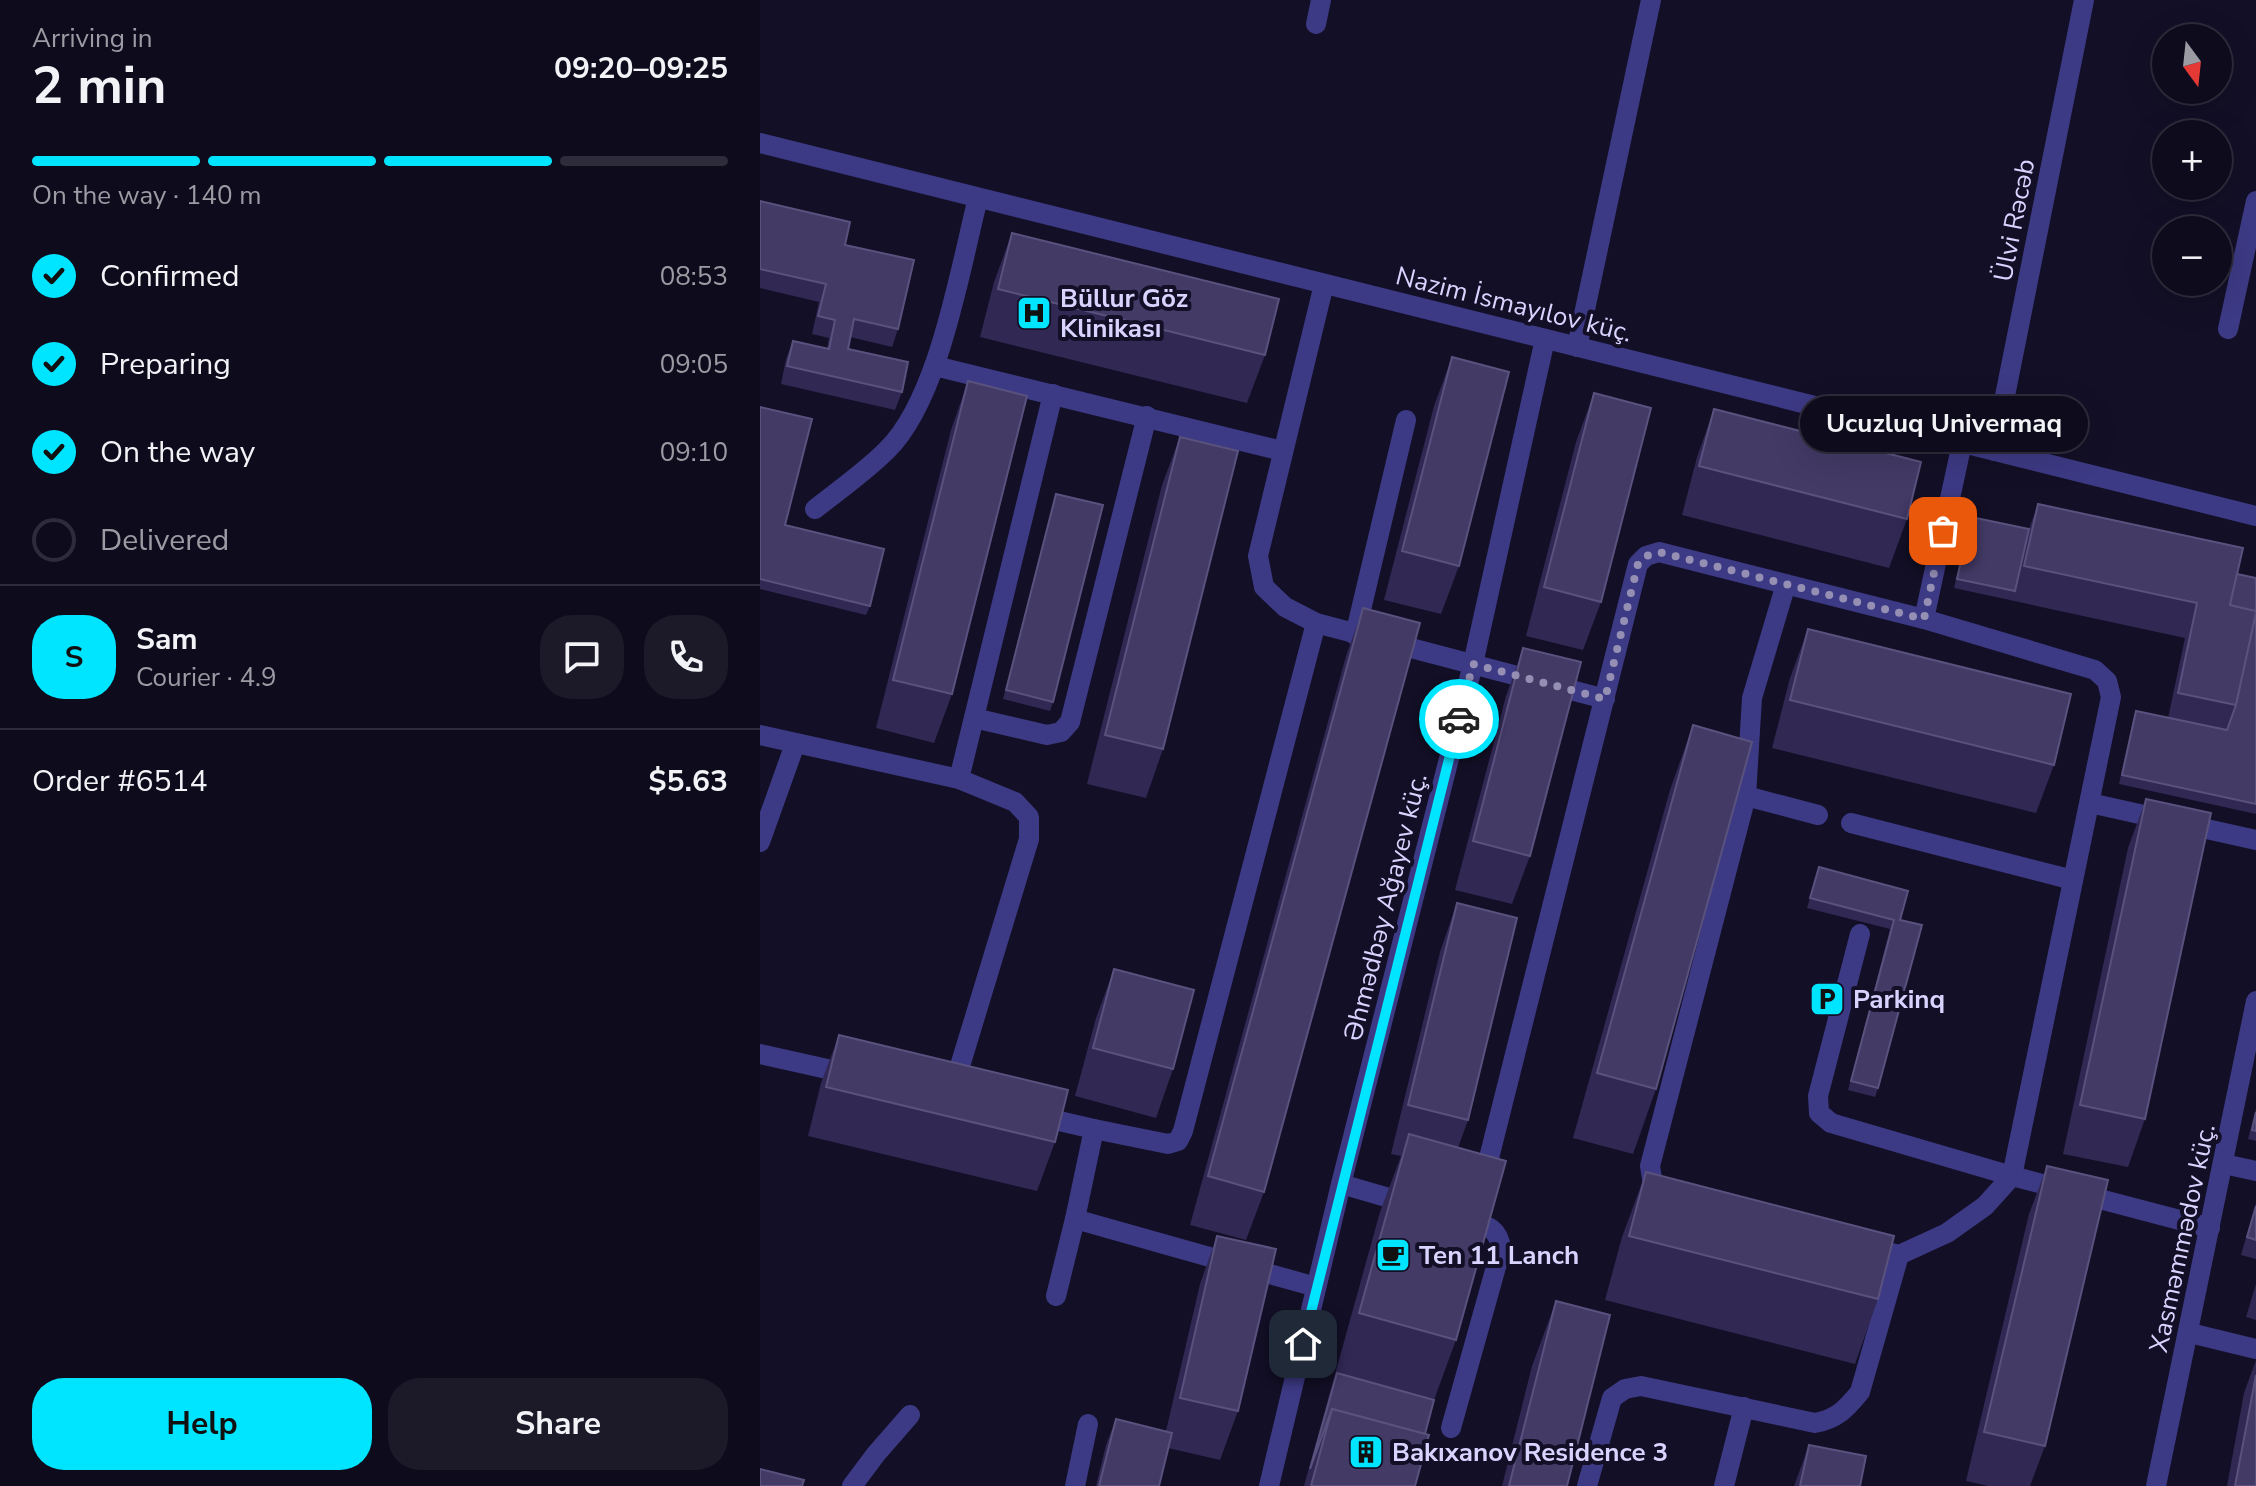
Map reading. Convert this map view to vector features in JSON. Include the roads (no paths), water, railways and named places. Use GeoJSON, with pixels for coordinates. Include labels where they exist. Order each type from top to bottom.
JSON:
{"type":"FeatureCollection","features":[{"type":"Feature","properties":{"kind":"street"},"geometry":{"type":"LineString","coordinates":[[1316,24],[1321,0]]}},
{"type":"Feature","properties":{"kind":"street"},"geometry":{"type":"LineString","coordinates":[[1577,347],[1651,0]]}},
{"type":"Feature","properties":{"kind":"street","name":"Ülvi Rəcəb"},"geometry":{"type":"LineString","coordinates":[[1994,451],[2084,0]]}},
{"type":"Feature","properties":{"kind":"street","name":"Nazim İsmayılov küç."},"geometry":{"type":"LineString","coordinates":[[760,143],[2256,516]]}},
{"type":"Feature","properties":{"kind":"street"},"geometry":{"type":"LineString","coordinates":[[815,509],[887,450],[907,426],[935,366],[978,198]]}},
{"type":"Feature","properties":{"kind":"street"},"geometry":{"type":"LineString","coordinates":[[2228,329],[2256,201]]}},
{"type":"Feature","properties":{"kind":"street"},"geometry":{"type":"LineString","coordinates":[[1324,284],[1258,556],[1264,587],[1285,607],[1316,623],[1605,699]]}},
{"type":"Feature","properties":{"kind":"street","name":"Əhmədbəy Ağayev küç."},"geometry":{"type":"LineString","coordinates":[[1269,1486],[1341,1184],[1473,664],[1545,339]]}},
{"type":"Feature","properties":{"kind":"street"},"geometry":{"type":"LineString","coordinates":[[935,366],[1282,451]]}},
{"type":"Feature","properties":{"kind":"street"},"geometry":{"type":"LineString","coordinates":[[959,779],[1053,394]]}},
{"type":"Feature","properties":{"kind":"street"},"geometry":{"type":"LineString","coordinates":[[974,718],[1047,735],[1061,732],[1070,722],[1147,416]]}},
{"type":"Feature","properties":{"kind":"street"},"geometry":{"type":"LineString","coordinates":[[1355,635],[1406,420]]}},
{"type":"Feature","properties":{"kind":"street"},"geometry":{"type":"LineString","coordinates":[[1924,619],[1962,443]]}},
{"type":"Feature","properties":{"kind":"street"},"geometry":{"type":"LineString","coordinates":[[1486,1170],[1638,564],[1646,556],[1659,552],[1924,619],[2095,670],[2107,681],[2111,697],[2012,1176],[1985,1206],[1947,1233],[1899,1255],[1853,1244]]}},
{"type":"Feature","properties":{"kind":"street"},"geometry":{"type":"LineString","coordinates":[[1683,1202],[1668,1198],[1653,1185],[1650,1166],[1746,796],[1752,698],[1786,584]]}},
{"type":"Feature","properties":{"kind":"street"},"geometry":{"type":"LineString","coordinates":[[1008,1110],[1168,1144],[1178,1141],[1316,623]]}},
{"type":"Feature","properties":{"kind":"street"},"geometry":{"type":"LineString","coordinates":[[760,735],[959,779],[1015,802],[1029,817],[1029,839],[951,1097]]}},
{"type":"Feature","properties":{"kind":"street"},"geometry":{"type":"LineString","coordinates":[[760,842],[795,744]]}},
{"type":"Feature","properties":{"kind":"street"},"geometry":{"type":"LineString","coordinates":[[1746,796],[1818,815]]}},
{"type":"Feature","properties":{"kind":"street"},"geometry":{"type":"LineString","coordinates":[[2090,803],[2256,840]]}},
{"type":"Feature","properties":{"kind":"street"},"geometry":{"type":"LineString","coordinates":[[1851,823],[2073,880]]}},
{"type":"Feature","properties":{"kind":"street"},"geometry":{"type":"LineString","coordinates":[[1860,934],[1818,1096],[1819,1113],[1831,1123],[2012,1176],[2210,1228]]}},
{"type":"Feature","properties":{"kind":"street","name":"Xasməmmədov küç."},"geometry":{"type":"LineString","coordinates":[[2156,1486],[2190,1333],[2256,1001]]}},
{"type":"Feature","properties":{"kind":"street"},"geometry":{"type":"LineString","coordinates":[[760,1054],[877,1080]]}},
{"type":"Feature","properties":{"kind":"street"},"geometry":{"type":"LineString","coordinates":[[1056,1296],[1094,1129]]}},
{"type":"Feature","properties":{"kind":"street"},"geometry":{"type":"LineString","coordinates":[[2224,1164],[2256,1171]]}},
{"type":"Feature","properties":{"kind":"street"},"geometry":{"type":"LineString","coordinates":[[1341,1184],[1493,1227],[1500,1238],[1501,1249],[1451,1428]]}},
{"type":"Feature","properties":{"kind":"street"},"geometry":{"type":"LineString","coordinates":[[1075,1219],[1316,1287]]}},
{"type":"Feature","properties":{"kind":"street"},"geometry":{"type":"LineString","coordinates":[[1587,1486],[1612,1398],[1625,1389],[1641,1386],[1815,1423],[1832,1420],[1847,1409],[1860,1392],[1899,1255]]}},
{"type":"Feature","properties":{"kind":"street"},"geometry":{"type":"LineString","coordinates":[[2190,1333],[2256,1349]]}},
{"type":"Feature","properties":{"kind":"street"},"geometry":{"type":"LineString","coordinates":[[1724,1486],[1744,1407]]}},
{"type":"Feature","properties":{"kind":"street"},"geometry":{"type":"LineString","coordinates":[[852,1486],[910,1415]]}},
{"type":"Feature","properties":{"kind":"street"},"geometry":{"type":"LineString","coordinates":[[1075,1486],[1088,1424]]}},
{"type":"Feature","properties":{"kind":"place","name":"Büllur Göz Klinikası"},"geometry":{"type":"Point","coordinates":[1034,313]}},
{"type":"Feature","properties":{"kind":"place","name":"Ucuzluq Univermaq"},"geometry":{"type":"Point","coordinates":[1943,531]}},
{"type":"Feature","properties":{"kind":"place","name":"Parkinq"},"geometry":{"type":"Point","coordinates":[1827,999]}},
{"type":"Feature","properties":{"kind":"place","name":"Ten 11 Lanch"},"geometry":{"type":"Point","coordinates":[1393,1255]}},
{"type":"Feature","properties":{"kind":"place","name":"Bakıxanov Residence 3"},"geometry":{"type":"Point","coordinates":[1366,1452]}}]}
